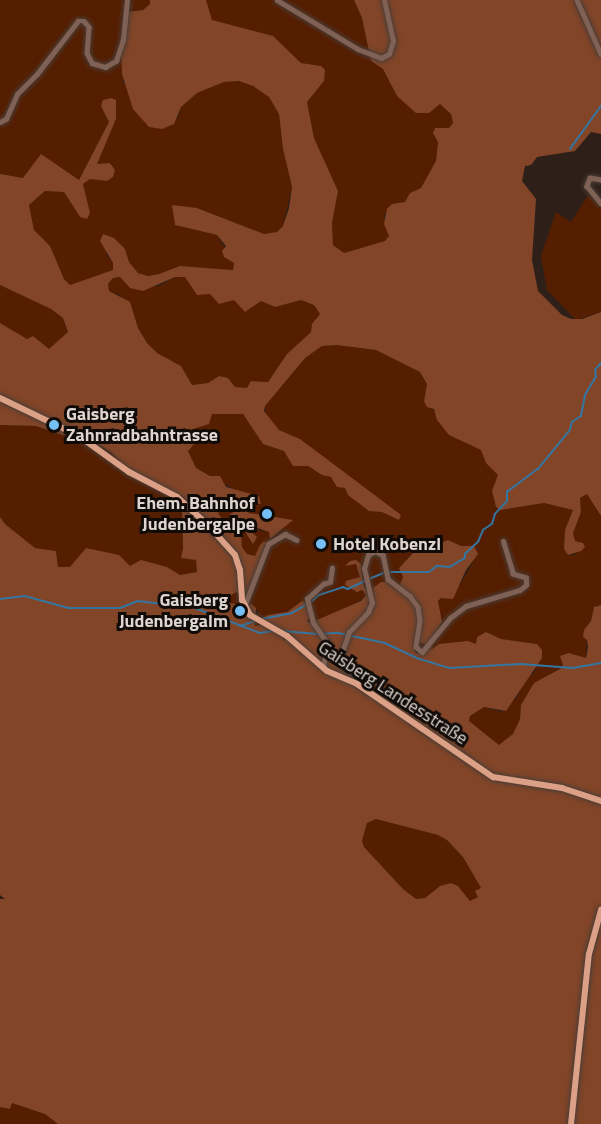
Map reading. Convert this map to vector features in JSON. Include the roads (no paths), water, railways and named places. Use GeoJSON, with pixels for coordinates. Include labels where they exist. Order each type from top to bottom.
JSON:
{"type":"FeatureCollection","features":[{"type":"Feature","properties":{"kind":"main road"},"geometry":{"type":"LineString","coordinates":[[0,399],[88,441],[129,472],[177,497],[208,525],[237,559],[245,608]]}},
{"type":"Feature","properties":{"kind":"main road","name":"Gaisberg Landesstraße"},"geometry":{"type":"LineString","coordinates":[[245,608],[257,621],[288,636],[323,668],[368,691],[494,777],[562,788],[601,801]]}},
{"type":"Feature","properties":{"kind":"main road"},"geometry":{"type":"LineString","coordinates":[[571,1124],[589,954],[601,910]]}},
{"type":"Feature","properties":{"kind":"street"},"geometry":{"type":"LineString","coordinates":[[0,122],[6,119],[17,94],[50,59],[78,21],[85,22],[88,27],[90,61],[100,67],[114,63],[121,52],[127,0]]}},
{"type":"Feature","properties":{"kind":"street"},"geometry":{"type":"LineString","coordinates":[[277,0],[369,55],[381,58],[389,54],[393,41],[384,0]]}},
{"type":"Feature","properties":{"kind":"street"},"geometry":{"type":"LineString","coordinates":[[576,0],[601,54]]}},
{"type":"Feature","properties":{"kind":"street"},"geometry":{"type":"LineString","coordinates":[[601,180],[591,178],[586,186],[601,203]]}},
{"type":"Feature","properties":{"kind":"street"},"geometry":{"type":"LineString","coordinates":[[245,608],[268,544],[285,534],[297,540]]}},
{"type":"Feature","properties":{"kind":"street"},"geometry":{"type":"LineString","coordinates":[[368,691],[367,682],[345,668],[339,661],[349,632],[368,612],[372,603],[363,569],[368,555],[375,551],[383,555],[388,579],[410,596],[418,607],[420,621],[416,647],[422,652],[450,618],[466,606],[520,590],[526,585],[526,578],[513,574],[503,542]]}},
{"type":"Feature","properties":{"kind":"street"},"geometry":{"type":"LineString","coordinates":[[323,668],[327,643],[313,623],[308,599],[323,584],[330,582],[332,568]]}},
{"type":"Feature","properties":{"kind":"waterway"},"geometry":{"type":"LineString","coordinates":[[570,149],[601,106]]}},
{"type":"Feature","properties":{"kind":"waterway"},"geometry":{"type":"LineString","coordinates":[[389,572],[429,572],[437,566],[450,567],[465,558],[465,554],[478,542],[483,530],[492,524],[495,514],[507,501],[507,492],[538,469],[570,430],[572,422],[581,416],[585,395],[596,377],[595,370],[601,363]]}},
{"type":"Feature","properties":{"kind":"waterway"},"geometry":{"type":"LineString","coordinates":[[369,579],[384,573]]}},
{"type":"Feature","properties":{"kind":"waterway"},"geometry":{"type":"LineString","coordinates":[[310,603],[319,595],[343,587],[348,589],[365,581]]}},
{"type":"Feature","properties":{"kind":"waterway"},"geometry":{"type":"LineString","coordinates":[[0,599],[25,596],[69,608],[120,608],[138,601],[169,605],[185,604],[260,633],[272,631]]}},
{"type":"Feature","properties":{"kind":"waterway"},"geometry":{"type":"LineString","coordinates":[[262,619],[292,613],[306,605]]}},
{"type":"Feature","properties":{"kind":"waterway"},"geometry":{"type":"LineString","coordinates":[[240,626],[255,621]]}},
{"type":"Feature","properties":{"kind":"waterway"},"geometry":{"type":"LineString","coordinates":[[283,631],[317,634]]}},
{"type":"Feature","properties":{"kind":"waterway"},"geometry":{"type":"LineString","coordinates":[[322,634],[338,633],[385,643],[420,659],[449,668],[521,664],[573,668],[601,663]]}},
{"type":"Feature","properties":{"kind":"place","name":"Gaisberg Zahnradbahntrasse"},"geometry":{"type":"Point","coordinates":[54,425]}},
{"type":"Feature","properties":{"kind":"place","name":"Ehem. Bahnhof Judenbergalpe"},"geometry":{"type":"Point","coordinates":[267,514]}},
{"type":"Feature","properties":{"kind":"place","name":"Hotel Kobenzl"},"geometry":{"type":"Point","coordinates":[321,544]}},
{"type":"Feature","properties":{"kind":"place","name":"Gaisberg Judenbergalm"},"geometry":{"type":"Point","coordinates":[240,611]}}]}
